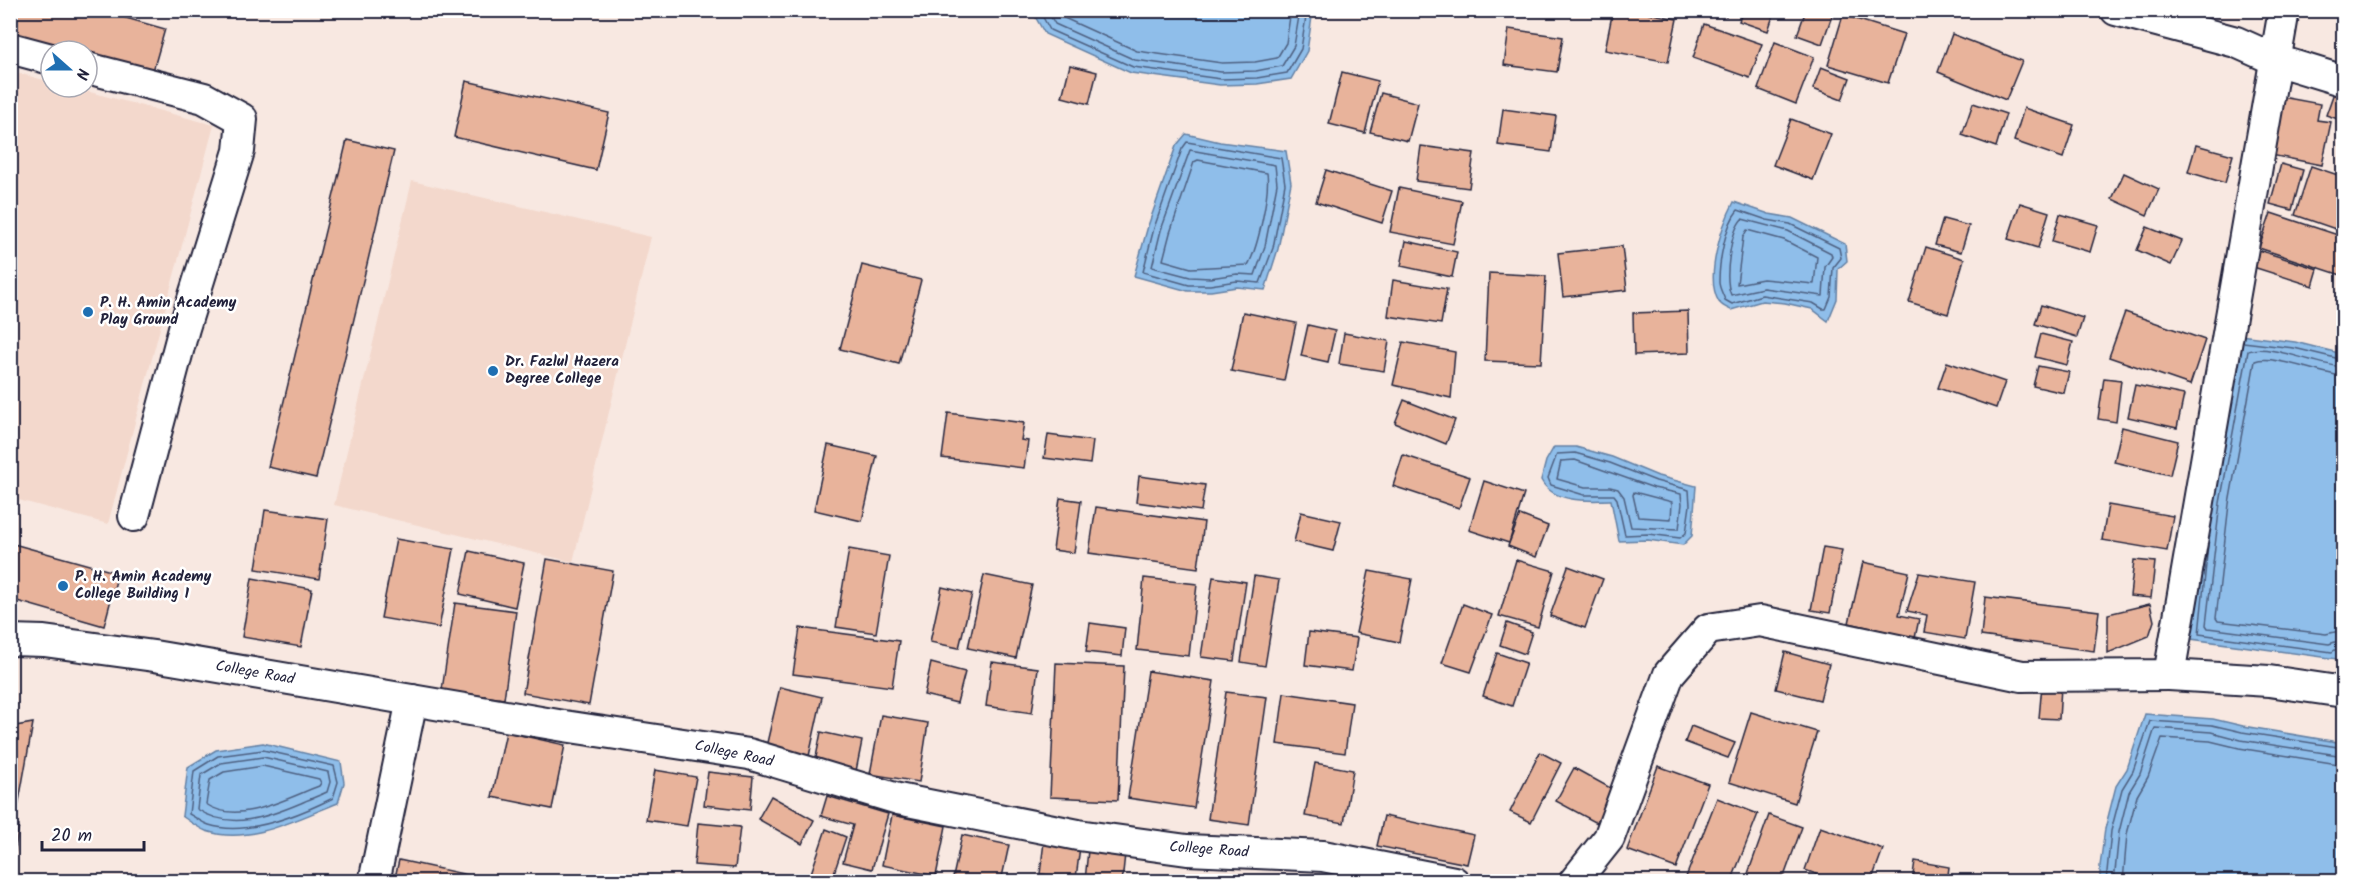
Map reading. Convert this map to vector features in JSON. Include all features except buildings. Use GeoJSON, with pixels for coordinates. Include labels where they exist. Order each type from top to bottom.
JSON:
{"type":"FeatureCollection","features":[{"type":"Feature","properties":{"kind":"street"},"geometry":{"type":"LineString","coordinates":[[2116,10],[2236,42],[2280,35]]}},
{"type":"Feature","properties":{"kind":"street"},"geometry":{"type":"LineString","coordinates":[[2182,10],[2280,35],[2343,81]]}},
{"type":"Feature","properties":{"kind":"street"},"geometry":{"type":"LineString","coordinates":[[2169,675],[2280,35]]}},
{"type":"Feature","properties":{"kind":"street"},"geometry":{"type":"LineString","coordinates":[[10,48],[39,56]]}},
{"type":"Feature","properties":{"kind":"street"},"geometry":{"type":"LineString","coordinates":[[99,71],[204,98],[242,119],[239,151],[184,328],[134,516]]}},
{"type":"Feature","properties":{"kind":"street"},"geometry":{"type":"LineString","coordinates":[[1574,882],[1609,838],[1669,674],[1708,629],[1760,621],[2022,676],[2169,675],[2269,681],[2343,692]]}},
{"type":"Feature","properties":{"kind":"street","name":"College Road"},"geometry":{"type":"LineString","coordinates":[[10,640],[44,641],[154,656],[749,754],[898,800],[1077,835],[1187,850],[1323,856],[1454,882]]}},
{"type":"Feature","properties":{"kind":"street"},"geometry":{"type":"LineString","coordinates":[[374,882],[412,700]]}},
{"type":"Feature","properties":{"kind":"shaded area","name":"P. H. Amin Academy Play Ground"},"geometry":{"type":"Polygon","coordinates":[[[11,71],[39,79],[39,99],[99,99],[99,94],[214,125],[108,524],[11,498],[11,71]]]}},
{"type":"Feature","properties":{"kind":"shaded area","name":"Dr. Fazlul Hazera Degree College"},"geometry":{"type":"Polygon","coordinates":[[[412,181],[651,237],[573,562],[334,505],[412,181]]]}},
{"type":"Feature","properties":{"kind":"water"},"geometry":{"type":"Polygon","coordinates":[[[1313,10],[1307,51],[1291,79],[1257,84],[1220,85],[1131,73],[1045,34],[1032,11],[1313,10]]]}},
{"type":"Feature","properties":{"kind":"water"},"geometry":{"type":"Polygon","coordinates":[[[1186,134],[1220,142],[1286,151],[1291,183],[1278,249],[1265,290],[1237,287],[1211,291],[1188,291],[1134,276],[1148,226],[1176,146],[1186,134]]]}},
{"type":"Feature","properties":{"kind":"water"},"geometry":{"type":"Polygon","coordinates":[[[1734,202],[1769,214],[1792,218],[1845,244],[1847,261],[1838,269],[1837,299],[1828,321],[1812,309],[1785,303],[1762,301],[1731,310],[1719,302],[1713,279],[1716,252],[1724,224],[1734,202]]]}},
{"type":"Feature","properties":{"kind":"water"},"geometry":{"type":"Polygon","coordinates":[[[2240,335],[2295,342],[2343,354],[2344,647],[2337,659],[2191,639],[2195,597],[2240,335]]]}},
{"type":"Feature","properties":{"kind":"water"},"geometry":{"type":"Polygon","coordinates":[[[1554,447],[1576,447],[1612,457],[1658,476],[1696,486],[1692,536],[1683,545],[1648,540],[1619,541],[1611,500],[1572,499],[1562,497],[1546,488],[1541,480],[1546,461],[1554,447]]]}},
{"type":"Feature","properties":{"kind":"water"},"geometry":{"type":"Polygon","coordinates":[[[2145,714],[2213,719],[2343,743],[2343,881],[2100,881],[2105,829],[2116,786],[2127,769],[2145,714]]]}},
{"type":"Feature","properties":{"kind":"water"},"geometry":{"type":"Polygon","coordinates":[[[263,743],[341,762],[344,783],[338,803],[274,828],[239,835],[222,835],[206,831],[182,816],[188,767],[216,750],[263,743]]]}},
{"type":"Feature","properties":{"kind":"place","name":"P. H. Amin Academy Play Ground"},"geometry":{"type":"Point","coordinates":[88,312]}},
{"type":"Feature","properties":{"kind":"place","name":"Dr. Fazlul Hazera Degree College"},"geometry":{"type":"Point","coordinates":[493,371]}},
{"type":"Feature","properties":{"kind":"place","name":"P. H. Amin Academy College Building 1"},"geometry":{"type":"Point","coordinates":[63,586]}}]}
